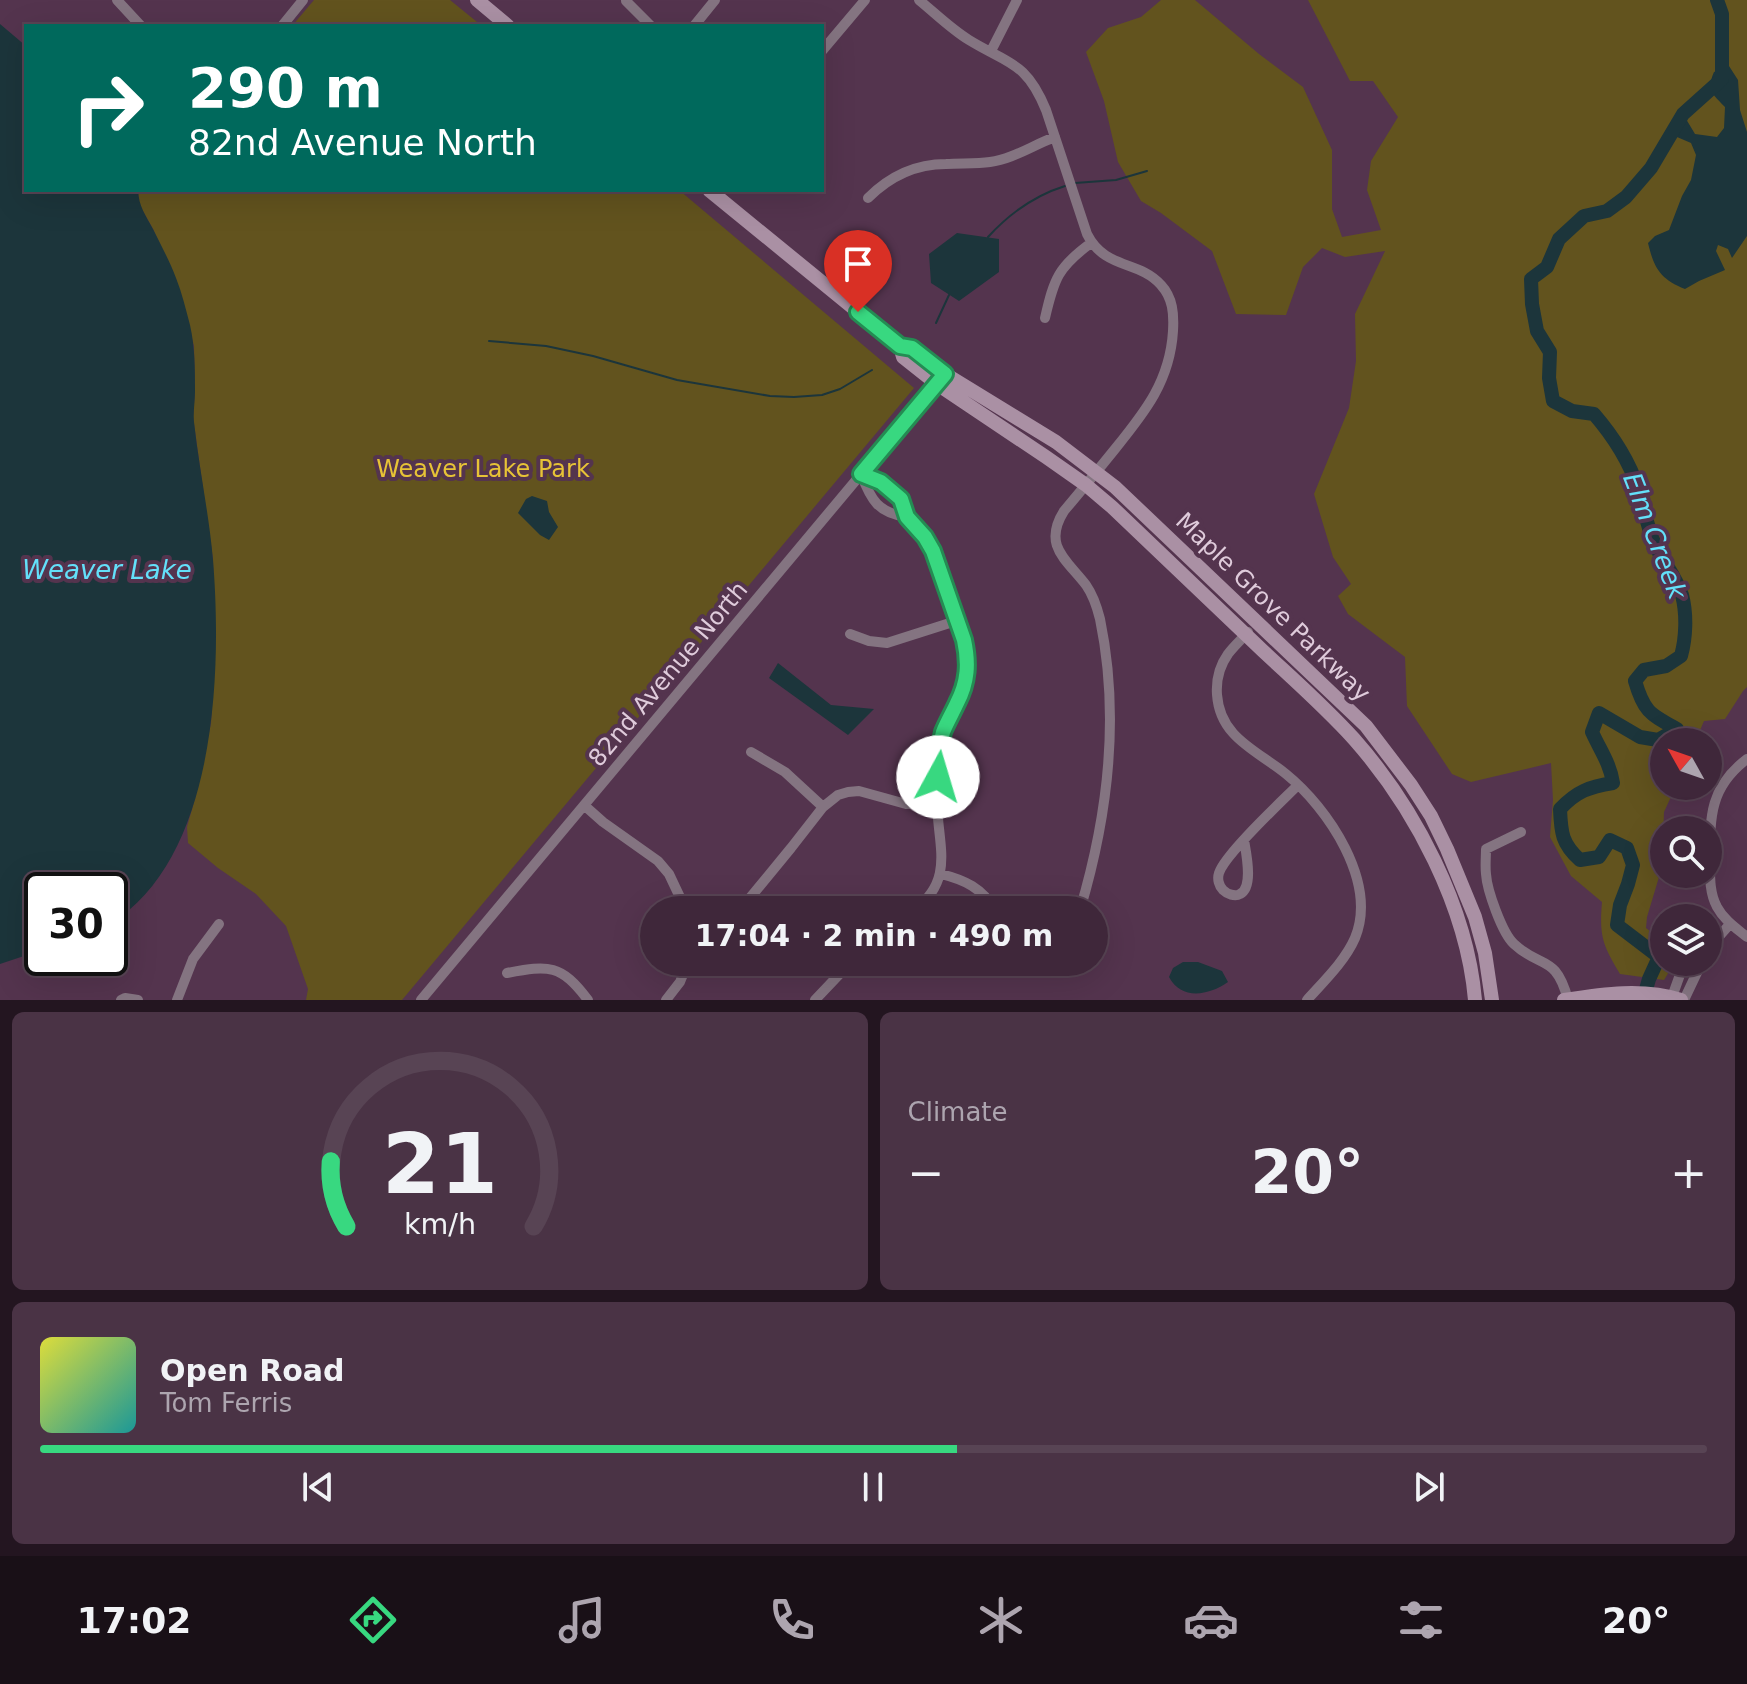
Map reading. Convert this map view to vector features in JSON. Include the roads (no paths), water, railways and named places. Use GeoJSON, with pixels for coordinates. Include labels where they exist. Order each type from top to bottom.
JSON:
{"type":"FeatureCollection","features":[{"type":"Feature","properties":{"kind":"main road"},"geometry":{"type":"LineString","coordinates":[[477,0],[506,24]]}},
{"type":"Feature","properties":{"kind":"main road","name":"Maple Grove Parkway"},"geometry":{"type":"LineString","coordinates":[[711,192],[900,346],[903,357],[1020,419],[1096,472],[1133,503],[1366,726],[1431,816],[1463,884],[1485,953],[1492,1000]]}},
{"type":"Feature","properties":{"kind":"main road","name":"Maple Grove Parkway"},"geometry":{"type":"LineString","coordinates":[[941,379],[1112,507],[1353,738],[1390,785],[1416,825],[1458,923],[1468,957],[1475,1000]]}},
{"type":"Feature","properties":{"kind":"main road"},"geometry":{"type":"LineString","coordinates":[[1567,1000],[1629,992],[1675,998]]}},
{"type":"Feature","properties":{"kind":"street"},"geometry":{"type":"LineString","coordinates":[[117,0],[139,24]]}},
{"type":"Feature","properties":{"kind":"street"},"geometry":{"type":"LineString","coordinates":[[284,24],[303,0]]}},
{"type":"Feature","properties":{"kind":"street"},"geometry":{"type":"LineString","coordinates":[[696,24],[715,0]]}},
{"type":"Feature","properties":{"kind":"street"},"geometry":{"type":"LineString","coordinates":[[824,49],[865,0]]}},
{"type":"Feature","properties":{"kind":"street"},"geometry":{"type":"LineString","coordinates":[[919,0],[960,34],[1014,64],[1031,80],[1040,95],[1091,243],[1110,259],[1140,270],[1161,284],[1172,306],[1172,341],[1168,362],[1155,395],[1060,518],[1056,539],[1059,554],[1088,587],[1095,602],[1106,661],[1109,746],[1104,803],[1084,896]]}},
{"type":"Feature","properties":{"kind":"street"},"geometry":{"type":"LineString","coordinates":[[991,51],[1017,0]]}},
{"type":"Feature","properties":{"kind":"street"},"geometry":{"type":"LineString","coordinates":[[626,1],[649,24]]}},
{"type":"Feature","properties":{"kind":"street"},"geometry":{"type":"LineString","coordinates":[[868,198],[886,181],[911,169],[928,164],[992,162],[1055,137]]}},
{"type":"Feature","properties":{"kind":"street"},"geometry":{"type":"LineString","coordinates":[[1045,318],[1059,272],[1091,243]]}},
{"type":"Feature","properties":{"kind":"street","name":"82nd Avenue North"},"geometry":{"type":"LineString","coordinates":[[421,1000],[941,379]]}},
{"type":"Feature","properties":{"kind":"street"},"geometry":{"type":"LineString","coordinates":[[861,474],[875,502],[888,513],[907,517]]}},
{"type":"Feature","properties":{"kind":"street"},"geometry":{"type":"LineString","coordinates":[[861,474],[881,482],[896,493],[905,506],[907,517],[925,537],[933,551],[967,655],[965,686],[941,743],[937,803],[941,874],[929,896]]}},
{"type":"Feature","properties":{"kind":"street"},"geometry":{"type":"LineString","coordinates":[[850,634],[887,643],[956,621]]}},
{"type":"Feature","properties":{"kind":"street"},"geometry":{"type":"LineString","coordinates":[[1258,622],[1221,666],[1217,681],[1219,708],[1232,732],[1298,785],[1323,814],[1350,859],[1360,888],[1360,921],[1356,936],[1349,950],[1307,1000]]}},
{"type":"Feature","properties":{"kind":"street"},"geometry":{"type":"LineString","coordinates":[[751,752],[785,772],[823,807]]}},
{"type":"Feature","properties":{"kind":"street"},"geometry":{"type":"LineString","coordinates":[[1747,759],[1725,781],[1716,796],[1711,813],[1710,883],[1717,906],[1730,924],[1747,937]]}},
{"type":"Feature","properties":{"kind":"street"},"geometry":{"type":"LineString","coordinates":[[1244,840],[1248,881],[1240,894],[1234,895],[1221,888],[1218,881],[1223,865],[1244,840],[1298,785]]}},
{"type":"Feature","properties":{"kind":"street"},"geometry":{"type":"LineString","coordinates":[[752,896],[823,807],[838,795],[859,791],[906,804],[937,803]]}},
{"type":"Feature","properties":{"kind":"street"},"geometry":{"type":"LineString","coordinates":[[585,806],[658,861],[669,874],[679,896]]}},
{"type":"Feature","properties":{"kind":"street"},"geometry":{"type":"LineString","coordinates":[[1521,832],[1486,849],[1487,881],[1510,940],[1558,973],[1567,1000]]}},
{"type":"Feature","properties":{"kind":"street"},"geometry":{"type":"LineString","coordinates":[[941,874],[969,883],[986,896]]}},
{"type":"Feature","properties":{"kind":"street"},"geometry":{"type":"LineString","coordinates":[[177,1000],[193,959],[219,924]]}},
{"type":"Feature","properties":{"kind":"street"},"geometry":{"type":"LineString","coordinates":[[1722,933],[1730,924]]}},
{"type":"Feature","properties":{"kind":"street"},"geometry":{"type":"LineString","coordinates":[[507,973],[543,967],[553,970],[573,981],[588,1000]]}},
{"type":"Feature","properties":{"kind":"street"},"geometry":{"type":"LineString","coordinates":[[666,1000],[682,976]]}},
{"type":"Feature","properties":{"kind":"street"},"geometry":{"type":"LineString","coordinates":[[815,1000],[838,976]]}},
{"type":"Feature","properties":{"kind":"street"},"geometry":{"type":"LineString","coordinates":[[1675,998],[1680,976]]}},
{"type":"Feature","properties":{"kind":"street"},"geometry":{"type":"LineString","coordinates":[[1675,998],[1692,976]]}},
{"type":"Feature","properties":{"kind":"street"},"geometry":{"type":"LineString","coordinates":[[121,1000],[138,1000]]}},
{"type":"Feature","properties":{"kind":"water","name":"Weaver Lake"},"geometry":{"type":"Polygon","coordinates":[[[0,24],[24,44],[24,192],[138,192],[143,210],[178,284],[194,350],[194,422],[209,526],[216,605],[213,707],[205,759],[192,809],[172,855],[146,894],[128,909],[128,872],[24,872],[24,956],[0,964],[0,24]]]}},
{"type":"Feature","properties":{"kind":"water"},"geometry":{"type":"Polygon","coordinates":[[[1729,66],[1738,80],[1740,110],[1747,132],[1747,236],[1732,258],[1728,249],[1718,245],[1716,251],[1725,270],[1685,289],[1659,272],[1648,243],[1669,230],[1691,180],[1696,155],[1691,143],[1670,134],[1683,114],[1695,134],[1717,137],[1724,128],[1725,107],[1714,95],[1711,83],[1714,72],[1729,66]]]}},
{"type":"Feature","properties":{"kind":"water"},"geometry":{"type":"Polygon","coordinates":[[[957,233],[999,239],[999,272],[959,301],[931,283],[929,254],[957,233]]]}},
{"type":"Feature","properties":{"kind":"water"},"geometry":{"type":"Polygon","coordinates":[[[532,496],[547,501],[549,512],[558,527],[549,540],[518,513],[526,499],[532,496]]]}},
{"type":"Feature","properties":{"kind":"water"},"geometry":{"type":"Polygon","coordinates":[[[778,663],[831,705],[874,709],[848,735],[769,678],[778,663]]]}},
{"type":"Feature","properties":{"kind":"water"},"geometry":{"type":"Polygon","coordinates":[[[1183,962],[1198,962],[1222,971],[1228,982],[1204,993],[1180,989],[1169,977],[1173,968],[1183,962]]]}},
{"type":"Feature","properties":{"kind":"waterway","name":"Elm Creek"},"geometry":{"type":"LineString","coordinates":[[1643,1000],[1659,957],[1617,925],[1633,865],[1627,848],[1610,840],[1599,857],[1580,860],[1569,849],[1564,838],[1560,809],[1584,791],[1613,783],[1592,732],[1599,713],[1640,737],[1658,740],[1677,729],[1649,711],[1635,681],[1644,670],[1666,666],[1681,656],[1684,602],[1677,582],[1653,540],[1638,488],[1614,440],[1594,414],[1572,411],[1553,401],[1549,378],[1550,352],[1537,331],[1531,279],[1547,267],[1559,239],[1584,216],[1607,211],[1626,197],[1651,168],[1683,114],[1722,79],[1722,14],[1717,0]]}},
{"type":"Feature","properties":{"kind":"waterway"},"geometry":{"type":"LineString","coordinates":[[1075,183],[1116,180],[1147,171]]}},
{"type":"Feature","properties":{"kind":"waterway"},"geometry":{"type":"LineString","coordinates":[[988,237],[1024,206],[1065,186]]}},
{"type":"Feature","properties":{"kind":"waterway"},"geometry":{"type":"LineString","coordinates":[[936,323],[949,295]]}},
{"type":"Feature","properties":{"kind":"waterway"},"geometry":{"type":"LineString","coordinates":[[489,341],[546,346],[677,380],[770,396],[822,395],[840,389],[872,370]]}},
{"type":"Feature","properties":{"kind":"park label","name":"Weaver Lake Park"},"geometry":{"type":"Point","coordinates":[483,469]}}]}
